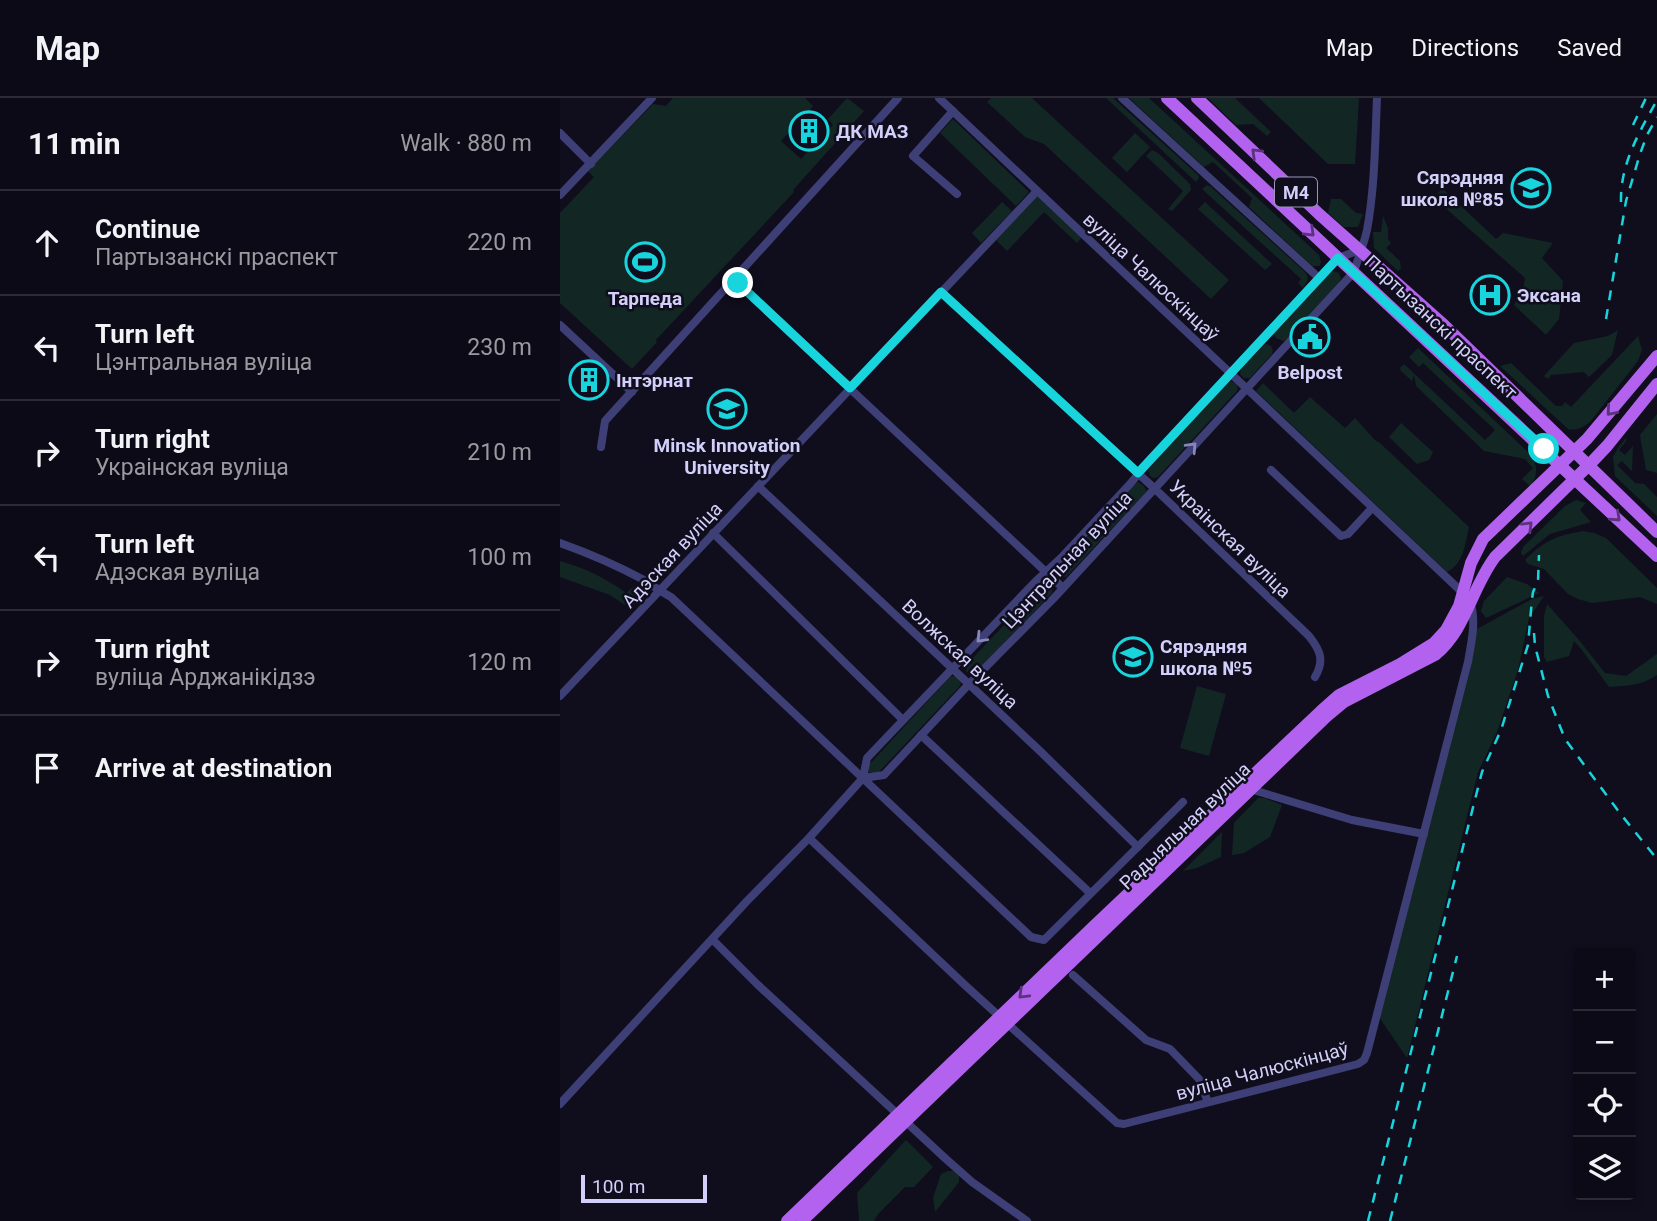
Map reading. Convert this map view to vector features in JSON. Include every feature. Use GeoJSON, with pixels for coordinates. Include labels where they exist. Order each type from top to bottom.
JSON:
{"type":"FeatureCollection","features":[{"type":"Feature","properties":{"kind":"main road","name":"Партызанскі праспект"},"geometry":{"type":"LineString","coordinates":[[1167,98],[1657,556]]}},
{"type":"Feature","properties":{"kind":"main road","name":"Партызанскі праспект"},"geometry":{"type":"LineString","coordinates":[[1197,98],[1319,214],[1444,325],[1657,532]]}},
{"type":"Feature","properties":{"kind":"main road","name":"Радыяльная вуліца"},"geometry":{"type":"LineString","coordinates":[[1004,1020],[1326,717],[1344,702],[1443,648],[1462,623],[1471,563],[1483,539],[1575,451],[1657,356]]}},
{"type":"Feature","properties":{"kind":"main road","name":"Радыяльная вуліца"},"geometry":{"type":"LineString","coordinates":[[802,1221],[1238,788],[1339,695],[1434,643],[1495,557],[1607,446],[1657,384]]}},
{"type":"Feature","properties":{"kind":"main road","name":"Радыяльная вуліца"},"geometry":{"type":"LineString","coordinates":[[787,1221],[903,1118]]}},
{"type":"Feature","properties":{"kind":"street"},"geometry":{"type":"LineString","coordinates":[[560,195],[652,98]]}},
{"type":"Feature","properties":{"kind":"street"},"geometry":{"type":"LineString","coordinates":[[600,447],[605,421],[898,98]]}},
{"type":"Feature","properties":{"kind":"street","name":"вуліца Чалюскінцаў"},"geometry":{"type":"LineString","coordinates":[[809,838],[1117,1124],[1358,1064],[1364,1060],[1367,1053],[1468,662],[1473,609],[1466,598],[939,98]]}},
{"type":"Feature","properties":{"kind":"street"},"geometry":{"type":"LineString","coordinates":[[1122,98],[1319,278]]}},
{"type":"Feature","properties":{"kind":"street","name":"Цэнтральная вуліца"},"geometry":{"type":"LineString","coordinates":[[863,778],[884,775],[969,684],[1007,648],[1354,272],[1366,233],[1370,205],[1377,98]]}},
{"type":"Feature","properties":{"kind":"street"},"geometry":{"type":"LineString","coordinates":[[953,111],[913,156],[957,194]]}},
{"type":"Feature","properties":{"kind":"street"},"geometry":{"type":"LineString","coordinates":[[560,133],[591,164]]}},
{"type":"Feature","properties":{"kind":"street","name":"Адэская вуліца"},"geometry":{"type":"LineString","coordinates":[[560,696],[1037,191]]}},
{"type":"Feature","properties":{"kind":"street","name":"Цэнтральная вуліца"},"geometry":{"type":"LineString","coordinates":[[560,1104],[863,778],[867,758],[1061,558],[1338,258],[1360,250]]}},
{"type":"Feature","properties":{"kind":"street"},"geometry":{"type":"LineString","coordinates":[[734,280],[1063,588]]}},
{"type":"Feature","properties":{"kind":"street","name":"Украінская вуліца"},"geometry":{"type":"LineString","coordinates":[[941,292],[1138,473],[1309,636],[1319,651],[1322,662],[1315,677]]}},
{"type":"Feature","properties":{"kind":"street"},"geometry":{"type":"LineString","coordinates":[[560,325],[632,392]]}},
{"type":"Feature","properties":{"kind":"street"},"geometry":{"type":"LineString","coordinates":[[1271,470],[1341,536],[1348,534],[1372,508]]}},
{"type":"Feature","properties":{"kind":"street","name":"Волжская вуліца"},"geometry":{"type":"LineString","coordinates":[[758,486],[1138,847]]}},
{"type":"Feature","properties":{"kind":"street"},"geometry":{"type":"LineString","coordinates":[[713,533],[903,720]]}},
{"type":"Feature","properties":{"kind":"street"},"geometry":{"type":"LineString","coordinates":[[560,543],[623,569],[671,597],[1031,937],[1044,940],[1183,802]]}},
{"type":"Feature","properties":{"kind":"street"},"geometry":{"type":"LineString","coordinates":[[921,735],[1090,893]]}},
{"type":"Feature","properties":{"kind":"street"},"geometry":{"type":"LineString","coordinates":[[1250,789],[1352,820],[1424,834]]}},
{"type":"Feature","properties":{"kind":"street"},"geometry":{"type":"LineString","coordinates":[[713,940],[972,1182],[1027,1221]]}},
{"type":"Feature","properties":{"kind":"street"},"geometry":{"type":"LineString","coordinates":[[1073,975],[1146,1040],[1170,1049],[1199,1079],[1208,1101]]}},
{"type":"Feature","properties":{"kind":"green space","name":"Тарпеда"},"geometry":{"type":"Polygon","coordinates":[[[673,98],[805,98],[813,106],[781,141],[801,159],[833,125],[828,119],[847,98],[864,111],[794,192],[632,369],[560,303],[560,213],[594,177],[588,171],[653,104],[666,106],[673,98]]]}},
{"type":"Feature","properties":{"kind":"green space"},"geometry":{"type":"Polygon","coordinates":[[[991,98],[1032,98],[1229,280],[1211,299],[1044,144],[1025,137],[987,102],[991,98]]]}},
{"type":"Feature","properties":{"kind":"green space"},"geometry":{"type":"Polygon","coordinates":[[[1106,98],[1113,98],[1198,175],[1196,182],[1106,98]]]}},
{"type":"Feature","properties":{"kind":"green space"},"geometry":{"type":"Polygon","coordinates":[[[1129,98],[1149,98],[1319,255],[1320,266],[1312,266],[1249,207],[1252,198],[1213,162],[1204,167],[1129,98]]]}},
{"type":"Feature","properties":{"kind":"green space"},"geometry":{"type":"Polygon","coordinates":[[[1208,98],[1235,98],[1271,132],[1267,136],[1253,124],[1236,125],[1208,98]]]}},
{"type":"Feature","properties":{"kind":"green space"},"geometry":{"type":"Polygon","coordinates":[[[1259,98],[1359,98],[1355,164],[1328,164],[1259,98]]]}},
{"type":"Feature","properties":{"kind":"green space"},"geometry":{"type":"Polygon","coordinates":[[[953,119],[1029,192],[1016,206],[940,133],[953,119]]]}},
{"type":"Feature","properties":{"kind":"green space"},"geometry":{"type":"Polygon","coordinates":[[[1135,133],[1150,147],[1127,172],[1112,158],[1135,133]]]}},
{"type":"Feature","properties":{"kind":"green space"},"geometry":{"type":"Polygon","coordinates":[[[1152,150],[1190,184],[1191,190],[1172,211],[1168,209],[1183,191],[1146,156],[1152,150]]]}},
{"type":"Feature","properties":{"kind":"green space"},"geometry":{"type":"Polygon","coordinates":[[[1207,185],[1304,271],[1308,280],[1303,288],[1298,283],[1301,279],[1202,189],[1207,185]]]}},
{"type":"Feature","properties":{"kind":"green space"},"geometry":{"type":"Polygon","coordinates":[[[1442,188],[1496,239],[1503,233],[1553,243],[1542,258],[1563,281],[1559,319],[1546,335],[1514,305],[1523,290],[1525,278],[1434,198],[1442,188]]]}},
{"type":"Feature","properties":{"kind":"green space"},"geometry":{"type":"Polygon","coordinates":[[[1037,196],[1082,237],[1077,243],[1044,212],[1007,251],[996,240],[1037,196]]]}},
{"type":"Feature","properties":{"kind":"green space"},"geometry":{"type":"Polygon","coordinates":[[[1331,199],[1341,199],[1356,213],[1363,214],[1358,227],[1344,227],[1328,213],[1331,199]]]}},
{"type":"Feature","properties":{"kind":"green space"},"geometry":{"type":"Polygon","coordinates":[[[1002,202],[1012,211],[981,243],[972,233],[1002,202]]]}},
{"type":"Feature","properties":{"kind":"green space"},"geometry":{"type":"Polygon","coordinates":[[[1205,202],[1272,264],[1265,270],[1198,209],[1205,202]]]}},
{"type":"Feature","properties":{"kind":"green space"},"geometry":{"type":"Polygon","coordinates":[[[1383,216],[1391,243],[1386,248],[1400,261],[1401,269],[1398,271],[1374,248],[1373,232],[1381,232],[1383,216]]]}},
{"type":"Feature","properties":{"kind":"green space"},"geometry":{"type":"Polygon","coordinates":[[[1334,271],[1339,273],[1341,278],[1339,284],[1287,339],[1283,341],[1276,338],[1276,330],[1328,274],[1334,271]]]}},
{"type":"Feature","properties":{"kind":"green space"},"geometry":{"type":"Polygon","coordinates":[[[1618,330],[1612,355],[1589,377],[1584,372],[1551,375],[1548,379],[1544,376],[1574,343],[1608,336],[1618,330]]]}},
{"type":"Feature","properties":{"kind":"green space"},"geometry":{"type":"Polygon","coordinates":[[[1638,336],[1642,350],[1638,361],[1590,422],[1577,429],[1568,429],[1500,366],[1511,363],[1556,406],[1562,406],[1565,402],[1571,407],[1638,336]]]}},
{"type":"Feature","properties":{"kind":"green space"},"geometry":{"type":"Polygon","coordinates":[[[1266,344],[1271,346],[1272,354],[1250,378],[1244,378],[1240,374],[1241,369],[1266,344]]]}},
{"type":"Feature","properties":{"kind":"green space"},"geometry":{"type":"Polygon","coordinates":[[[1418,348],[1531,455],[1536,471],[1530,486],[1522,479],[1533,468],[1525,459],[1484,451],[1416,386],[1414,375],[1412,381],[1401,371],[1400,368],[1404,364],[1485,440],[1495,430],[1423,363],[1419,367],[1409,357],[1418,348]]]}},
{"type":"Feature","properties":{"kind":"green space"},"geometry":{"type":"Polygon","coordinates":[[[1229,381],[1237,386],[1236,392],[1158,477],[1150,476],[1148,469],[1229,381]]]}},
{"type":"Feature","properties":{"kind":"green space"},"geometry":{"type":"Polygon","coordinates":[[[1263,383],[1294,413],[1310,397],[1345,428],[1355,418],[1469,527],[1463,553],[1457,564],[1447,572],[1256,391],[1263,383]]]}},
{"type":"Feature","properties":{"kind":"green space"},"geometry":{"type":"Polygon","coordinates":[[[1657,414],[1657,473],[1646,470],[1640,435],[1657,414]]]}},
{"type":"Feature","properties":{"kind":"green space"},"geometry":{"type":"Polygon","coordinates":[[[1401,423],[1433,452],[1429,460],[1417,464],[1389,437],[1401,423]]]}},
{"type":"Feature","properties":{"kind":"green space"},"geometry":{"type":"Polygon","coordinates":[[[1626,438],[1619,450],[1625,455],[1633,446],[1632,471],[1622,461],[1617,465],[1635,483],[1644,484],[1657,497],[1657,516],[1615,476],[1613,457],[1626,438]]]}},
{"type":"Feature","properties":{"kind":"green space"},"geometry":{"type":"Polygon","coordinates":[[[1137,482],[1147,491],[1066,577],[1058,576],[1056,569],[1137,482]]]}},
{"type":"Feature","properties":{"kind":"green space"},"geometry":{"type":"Polygon","coordinates":[[[1576,500],[1586,503],[1580,510],[1591,522],[1550,534],[1523,556],[1523,547],[1565,506],[1576,500]]]}},
{"type":"Feature","properties":{"kind":"green space"},"geometry":{"type":"Polygon","coordinates":[[[1583,531],[1606,538],[1657,588],[1657,604],[1640,597],[1592,603],[1578,599],[1568,594],[1544,569],[1528,564],[1525,560],[1551,540],[1583,531]]]}},
{"type":"Feature","properties":{"kind":"green space"},"geometry":{"type":"Polygon","coordinates":[[[560,561],[595,574],[626,593],[634,586],[640,585],[641,595],[628,607],[610,595],[560,577],[560,561]]]}},
{"type":"Feature","properties":{"kind":"green space"},"geometry":{"type":"Polygon","coordinates":[[[1507,577],[1527,584],[1539,593],[1486,618],[1481,611],[1484,601],[1507,577]]]}},
{"type":"Feature","properties":{"kind":"green space"},"geometry":{"type":"Polygon","coordinates":[[[1047,582],[1053,587],[1052,593],[976,672],[967,672],[967,664],[1047,582]]]}},
{"type":"Feature","properties":{"kind":"green space"},"geometry":{"type":"Polygon","coordinates":[[[1544,596],[1529,618],[1518,670],[1497,732],[1478,772],[1407,1058],[1379,1017],[1471,667],[1475,630],[1532,599],[1544,596]]]}},
{"type":"Feature","properties":{"kind":"green space"},"geometry":{"type":"Polygon","coordinates":[[[1547,604],[1605,673],[1626,676],[1657,654],[1657,675],[1640,683],[1609,687],[1574,641],[1569,656],[1547,662],[1544,657],[1544,616],[1547,604]]]}},
{"type":"Feature","properties":{"kind":"green space"},"geometry":{"type":"Polygon","coordinates":[[[953,676],[961,683],[959,687],[877,774],[869,772],[868,766],[953,676]]]}},
{"type":"Feature","properties":{"kind":"green space"},"geometry":{"type":"Polygon","coordinates":[[[1197,686],[1226,694],[1209,756],[1180,748],[1197,686]]]}},
{"type":"Feature","properties":{"kind":"green space"},"geometry":{"type":"Polygon","coordinates":[[[1258,798],[1282,805],[1270,837],[1244,853],[1232,855],[1234,823],[1258,798]]]}},
{"type":"Feature","properties":{"kind":"green space"},"geometry":{"type":"Polygon","coordinates":[[[1222,832],[1221,857],[1183,871],[1222,832]]]}},
{"type":"Feature","properties":{"kind":"green space"},"geometry":{"type":"Polygon","coordinates":[[[906,1140],[933,1167],[914,1187],[905,1187],[874,1221],[859,1221],[857,1193],[906,1140]]]}},
{"type":"Feature","properties":{"kind":"green space"},"geometry":{"type":"Polygon","coordinates":[[[956,1171],[959,1182],[935,1212],[933,1198],[941,1174],[956,1171]]]}},
{"type":"Feature","properties":{"kind":"railway"},"geometry":{"type":"LineString","coordinates":[[1633,125],[1646,98]]}},
{"type":"Feature","properties":{"kind":"railway"},"geometry":{"type":"LineString","coordinates":[[1621,202],[1627,162],[1657,100]]}},
{"type":"Feature","properties":{"kind":"railway"},"geometry":{"type":"LineString","coordinates":[[1606,319],[1626,201],[1647,135],[1657,117]]}},
{"type":"Feature","properties":{"kind":"railway"},"geometry":{"type":"LineString","coordinates":[[1368,1221],[1482,772],[1501,730],[1528,645],[1533,592],[1538,581],[1539,555]]}},
{"type":"Feature","properties":{"kind":"railway"},"geometry":{"type":"LineString","coordinates":[[1534,633],[1548,696],[1565,739],[1657,859]]}},
{"type":"Feature","properties":{"kind":"railway"},"geometry":{"type":"LineString","coordinates":[[1390,1221],[1457,956]]}},
{"type":"Feature","properties":{"kind":"place","name":"ДК МАЗ"},"geometry":{"type":"Point","coordinates":[809,131]}},
{"type":"Feature","properties":{"kind":"place","name":"Сярэдняя школа №85"},"geometry":{"type":"Point","coordinates":[1531,188]}},
{"type":"Feature","properties":{"kind":"place","name":"Тарпеда"},"geometry":{"type":"Point","coordinates":[645,262]}},
{"type":"Feature","properties":{"kind":"place","name":"Эксана"},"geometry":{"type":"Point","coordinates":[1490,295]}},
{"type":"Feature","properties":{"kind":"place","name":"Belpost"},"geometry":{"type":"Point","coordinates":[1310,337]}},
{"type":"Feature","properties":{"kind":"place","name":"Інтэрнат"},"geometry":{"type":"Point","coordinates":[589,380]}},
{"type":"Feature","properties":{"kind":"place","name":"Minsk Innovation University"},"geometry":{"type":"Point","coordinates":[727,409]}},
{"type":"Feature","properties":{"kind":"place","name":"Сярэдняя школа №5"},"geometry":{"type":"Point","coordinates":[1133,657]}},
{"type":"Feature","properties":{"kind":"route"},"geometry":{"type":"LineString","coordinates":[[738,283],[850,388],[941,292],[1138,473],[1338,258],[1544,449]]}}]}
